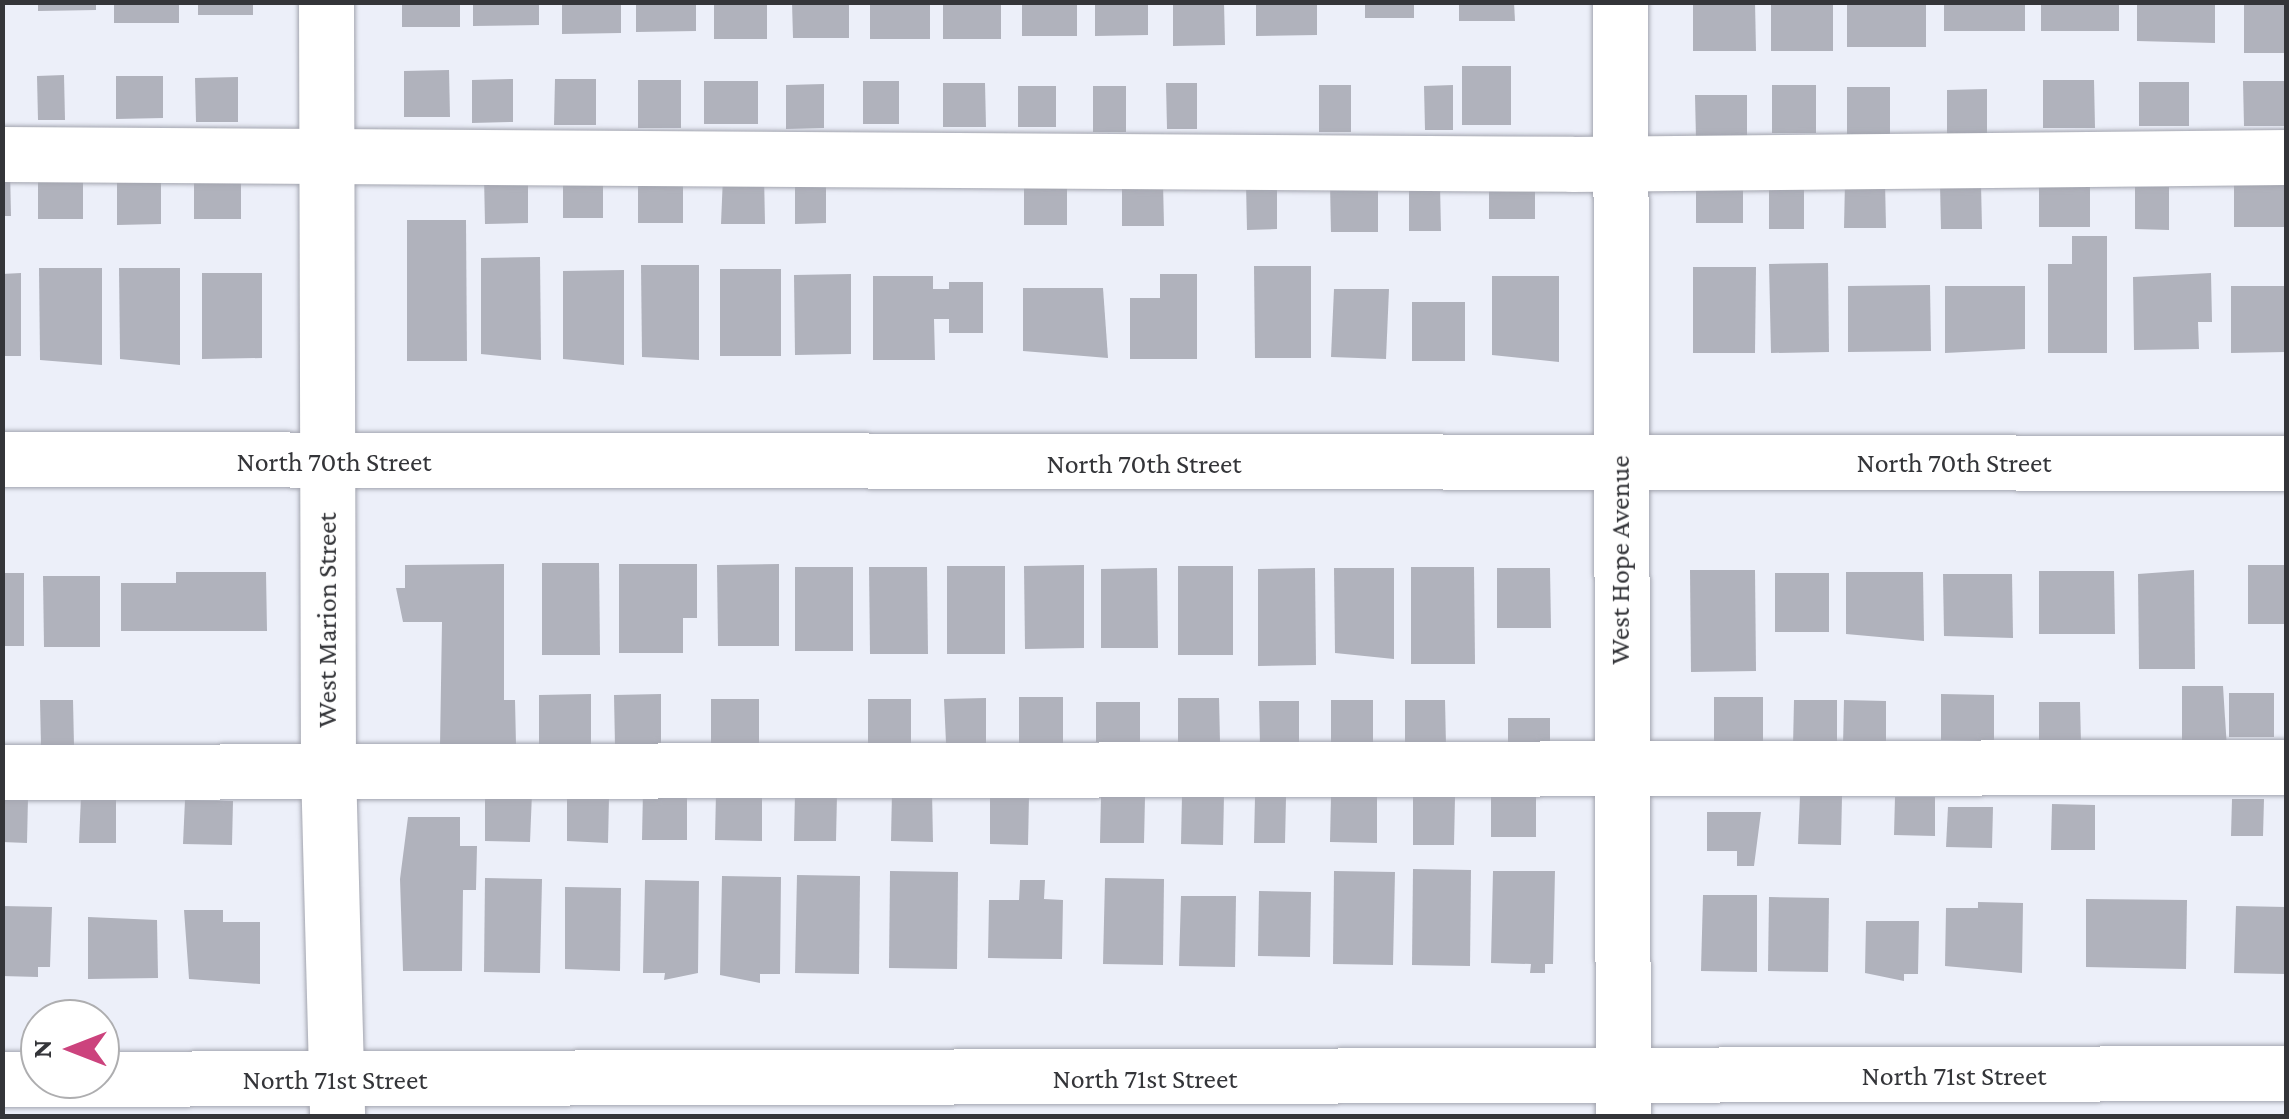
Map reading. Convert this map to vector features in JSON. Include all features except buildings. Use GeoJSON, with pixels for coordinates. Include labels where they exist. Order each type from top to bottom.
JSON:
{"type":"FeatureCollection","features":[{"type":"Feature","properties":{"kind":"street","name":"West Marion Street"},"geometry":{"type":"LineString","coordinates":[[326,2],[328,767],[337,1098]]}},
{"type":"Feature","properties":{"kind":"street","name":"West Hope Avenue"},"geometry":{"type":"LineString","coordinates":[[1620,2],[1622,1098]]}},
{"type":"Feature","properties":{"kind":"street"},"geometry":{"type":"LineString","coordinates":[[2,154],[326,160],[1620,164],[2286,157]]}},
{"type":"Feature","properties":{"kind":"street","name":"North 70th Street"},"geometry":{"type":"LineString","coordinates":[[2,459],[2286,463]]}},
{"type":"Feature","properties":{"kind":"street"},"geometry":{"type":"LineString","coordinates":[[2,772],[328,767],[2286,767]]}},
{"type":"Feature","properties":{"kind":"street","name":"North 71st Street"},"geometry":{"type":"LineString","coordinates":[[2,1079],[337,1098],[1622,1098],[2286,1073]]}}]}
